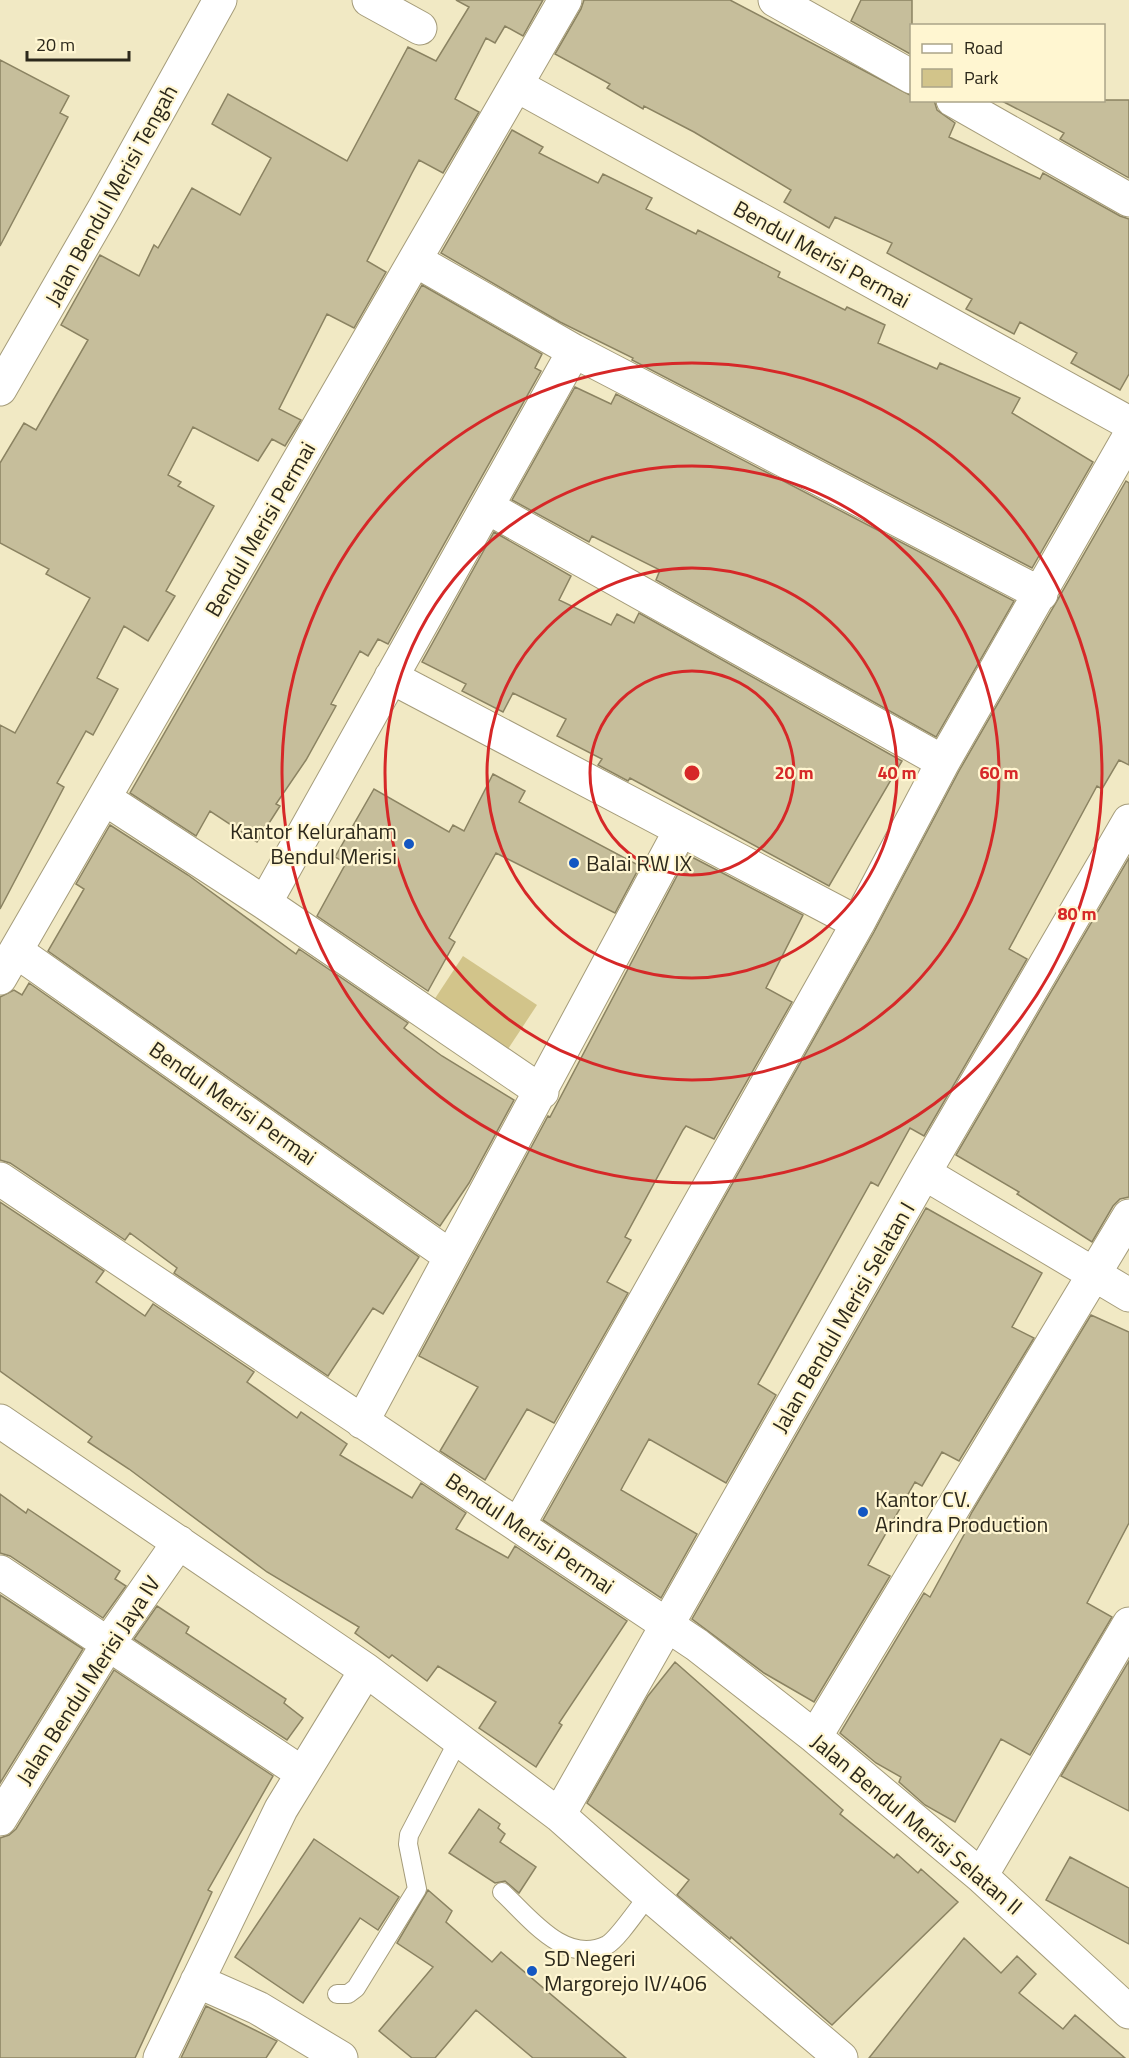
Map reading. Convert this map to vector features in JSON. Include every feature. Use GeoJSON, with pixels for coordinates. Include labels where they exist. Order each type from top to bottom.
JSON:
{"type":"FeatureCollection","features":[{"type":"Feature","properties":{"kind":"street","name":"Jalan Bendul Merisi Tengah"},"geometry":{"type":"LineString","coordinates":[[0,389],[220,0]]}},
{"type":"Feature","properties":{"kind":"street"},"geometry":{"type":"LineString","coordinates":[[369,0],[420,28]]}},
{"type":"Feature","properties":{"kind":"street","name":"Bendul Merisi Permai"},"geometry":{"type":"LineString","coordinates":[[450,1256],[8,964],[565,0]]}},
{"type":"Feature","properties":{"kind":"street"},"geometry":{"type":"LineString","coordinates":[[784,2],[910,76]]}},
{"type":"Feature","properties":{"kind":"street","name":"Bendul Merisi Permai"},"geometry":{"type":"LineString","coordinates":[[516,85],[1129,423]]}},
{"type":"Feature","properties":{"kind":"street"},"geometry":{"type":"LineString","coordinates":[[957,102],[1129,200]]}},
{"type":"Feature","properties":{"kind":"street"},"geometry":{"type":"LineString","coordinates":[[415,260],[574,351],[1041,594]]}},
{"type":"Feature","properties":{"kind":"street"},"geometry":{"type":"LineString","coordinates":[[265,903],[574,351]]}},
{"type":"Feature","properties":{"kind":"street"},"geometry":{"type":"LineString","coordinates":[[519,1524],[858,923],[943,762],[1129,437]]}},
{"type":"Feature","properties":{"kind":"street"},"geometry":{"type":"LineString","coordinates":[[486,507],[943,762]]}},
{"type":"Feature","properties":{"kind":"street"},"geometry":{"type":"LineString","coordinates":[[392,677],[858,923]]}},
{"type":"Feature","properties":{"kind":"street"},"geometry":{"type":"LineString","coordinates":[[104,798],[265,903],[542,1092]]}},
{"type":"Feature","properties":{"kind":"street","name":"Jalan Bendul Merisi Selatan I"},"geometry":{"type":"LineString","coordinates":[[559,1815],[924,1173],[1129,821]]}},
{"type":"Feature","properties":{"kind":"street"},"geometry":{"type":"LineString","coordinates":[[362,1422],[450,1256],[542,1092],[680,831]]}},
{"type":"Feature","properties":{"kind":"street"},"geometry":{"type":"LineString","coordinates":[[924,1173],[1129,1296]]}},
{"type":"Feature","properties":{"kind":"street","name":"Bendul Merisi Permai"},"geometry":{"type":"LineString","coordinates":[[0,1179],[697,1645]]}},
{"type":"Feature","properties":{"kind":"street"},"geometry":{"type":"LineString","coordinates":[[815,1737],[1129,1216]]}},
{"type":"Feature","properties":{"kind":"street"},"geometry":{"type":"LineString","coordinates":[[0,1421],[366,1670],[459,1739],[559,1815],[649,1895],[841,2058]]}},
{"type":"Feature","properties":{"kind":"street","name":"Jalan Bendul Merisi Jaya IV"},"geometry":{"type":"LineString","coordinates":[[0,1819],[108,1644],[178,1542]]}},
{"type":"Feature","properties":{"kind":"street"},"geometry":{"type":"LineString","coordinates":[[0,1572],[302,1773]]}},
{"type":"Feature","properties":{"kind":"street"},"geometry":{"type":"LineString","coordinates":[[981,1876],[1129,1624]]}},
{"type":"Feature","properties":{"kind":"street","name":"Jalan Bendul Merisi Selatan II"},"geometry":{"type":"LineString","coordinates":[[697,1645],[815,1737],[981,1876],[1129,2012]]}},
{"type":"Feature","properties":{"kind":"street"},"geometry":{"type":"LineString","coordinates":[[160,2058],[281,1809],[366,1670]]}},
{"type":"Feature","properties":{"kind":"street"},"geometry":{"type":"LineString","coordinates":[[197,1981],[258,2008],[342,2058]]}},
{"type":"Feature","properties":{"kind":"lane"},"geometry":{"type":"LineString","coordinates":[[337,1994],[348,1994],[356,1988],[417,1889],[408,1844],[409,1835],[459,1739]]}},
{"type":"Feature","properties":{"kind":"lane"},"geometry":{"type":"LineString","coordinates":[[502,1892],[554,1941],[579,1950],[608,1944],[649,1895]]}},
{"type":"Feature","properties":{"kind":"green space"},"geometry":{"type":"Polygon","coordinates":[[[463,956],[537,1005],[506,1052],[432,1003],[463,956]]]}},
{"type":"Feature","properties":{"kind":"building"},"geometry":{"type":"Polygon","coordinates":[[[456,0],[543,0],[523,36],[505,26],[495,43],[486,38],[455,99],[479,112],[443,173],[419,160],[367,261],[386,272],[354,328],[327,314],[279,409],[301,420],[285,446],[272,439],[258,461],[193,427],[168,475],[181,482],[178,486],[214,506],[166,591],[175,596],[148,641],[124,626],[97,678],[118,689],[93,735],[86,731],[57,783],[64,787],[0,909],[0,725],[15,733],[90,598],[46,574],[49,569],[0,543],[0,463],[24,423],[36,430],[88,340],[61,325],[100,255],[139,276],[154,245],[158,248],[192,188],[240,215],[271,158],[212,124],[228,94],[347,161],[408,47],[436,61],[469,7],[456,0]]]}},
{"type":"Feature","properties":{"kind":"building"},"geometry":{"type":"Polygon","coordinates":[[[584,0],[730,0],[910,95],[910,102],[935,102],[937,110],[955,123],[949,137],[1040,179],[1043,173],[1129,219],[1129,374],[1120,390],[1071,363],[1077,353],[1020,322],[1014,334],[966,309],[972,299],[887,253],[892,243],[835,217],[829,228],[784,202],[791,190],[694,132],[644,106],[643,109],[607,88],[610,84],[555,54],[584,0]]]}},
{"type":"Feature","properties":{"kind":"building"},"geometry":{"type":"Polygon","coordinates":[[[861,0],[912,0],[910,54],[851,21],[861,0]]]}},
{"type":"Feature","properties":{"kind":"building"},"geometry":{"type":"Polygon","coordinates":[[[0,60],[69,96],[60,113],[68,117],[0,246],[0,60]]]}},
{"type":"Feature","properties":{"kind":"building"},"geometry":{"type":"Polygon","coordinates":[[[1129,100],[1129,178],[1060,139],[1064,133],[1004,102],[1129,100]]]}},
{"type":"Feature","properties":{"kind":"building"},"geometry":{"type":"Polygon","coordinates":[[[512,130],[543,147],[539,153],[598,183],[603,174],[652,198],[646,209],[696,234],[698,230],[780,272],[778,277],[845,310],[847,307],[885,325],[878,343],[937,369],[940,363],[1020,398],[1012,413],[1093,462],[1032,568],[632,360],[633,358],[560,322],[441,253],[512,130]]]}},
{"type":"Feature","properties":{"kind":"building"},"geometry":{"type":"Polygon","coordinates":[[[422,285],[542,354],[535,368],[541,371],[388,644],[378,639],[368,656],[360,651],[331,704],[336,706],[306,760],[276,804],[280,806],[257,842],[210,811],[196,836],[130,793],[422,285]]]}},
{"type":"Feature","properties":{"kind":"building"},"geometry":{"type":"Polygon","coordinates":[[[575,387],[611,404],[616,394],[1014,601],[936,737],[656,580],[660,570],[592,536],[589,542],[512,500],[575,387]]]}},
{"type":"Feature","properties":{"kind":"building"},"geometry":{"type":"Polygon","coordinates":[[[1126,481],[1129,483],[1129,765],[1119,760],[1102,789],[1097,786],[1009,949],[1027,959],[924,1136],[910,1128],[878,1186],[871,1182],[758,1384],[776,1395],[726,1483],[649,1439],[621,1490],[697,1534],[661,1598],[543,1520],[874,932],[959,771],[1126,481]]]}},
{"type":"Feature","properties":{"kind":"building"},"geometry":{"type":"Polygon","coordinates":[[[494,532],[571,576],[559,600],[611,625],[617,614],[634,623],[639,613],[902,761],[829,886],[630,778],[628,781],[598,765],[602,759],[557,736],[566,719],[513,693],[503,712],[462,691],[466,684],[422,662],[494,532]]]}},
{"type":"Feature","properties":{"kind":"building"},"geometry":{"type":"Polygon","coordinates":[[[493,774],[525,791],[519,802],[640,866],[615,913],[496,853],[449,938],[455,942],[428,991],[317,916],[346,863],[335,857],[374,789],[449,832],[453,825],[464,831],[493,774]]]}},
{"type":"Feature","properties":{"kind":"building"},"geometry":{"type":"Polygon","coordinates":[[[110,825],[188,875],[296,954],[299,949],[408,1023],[404,1028],[442,1056],[514,1100],[469,1183],[440,1226],[48,951],[84,889],[76,884],[110,825]]]}},
{"type":"Feature","properties":{"kind":"building"},"geometry":{"type":"Polygon","coordinates":[[[688,855],[803,915],[766,988],[792,1002],[714,1139],[686,1126],[683,1130],[625,1237],[631,1240],[607,1282],[628,1293],[554,1423],[527,1409],[485,1480],[440,1451],[478,1387],[419,1356],[548,1116],[550,1117],[688,855]]]}},
{"type":"Feature","properties":{"kind":"building"},"geometry":{"type":"Polygon","coordinates":[[[1129,858],[1129,1197],[1120,1199],[1113,1206],[1092,1242],[1017,1194],[1019,1192],[956,1155],[1129,858]]]}},
{"type":"Feature","properties":{"kind":"building"},"geometry":{"type":"Polygon","coordinates":[[[29,983],[419,1257],[383,1314],[373,1308],[328,1376],[174,1273],[177,1268],[130,1233],[125,1240],[10,1163],[0,1160],[0,997],[14,990],[22,995],[29,983]]]}},
{"type":"Feature","properties":{"kind":"building"},"geometry":{"type":"Polygon","coordinates":[[[0,1202],[104,1271],[96,1282],[145,1316],[153,1304],[254,1372],[247,1382],[297,1418],[301,1412],[347,1444],[340,1455],[412,1498],[421,1483],[466,1513],[456,1529],[508,1558],[515,1546],[627,1621],[559,1723],[562,1725],[536,1767],[479,1728],[496,1702],[438,1666],[427,1681],[392,1655],[389,1658],[355,1633],[359,1627],[267,1572],[129,1469],[88,1442],[92,1437],[0,1371],[0,1202]]]}},
{"type":"Feature","properties":{"kind":"building"},"geometry":{"type":"Polygon","coordinates":[[[926,1208],[1042,1273],[1012,1327],[1034,1338],[959,1461],[942,1452],[922,1486],[915,1482],[868,1565],[890,1576],[814,1702],[764,1673],[692,1619],[926,1208]]]}},
{"type":"Feature","properties":{"kind":"building"},"geometry":{"type":"Polygon","coordinates":[[[1091,1315],[1129,1332],[1129,1523],[1087,1603],[1112,1617],[1030,1755],[1001,1739],[955,1822],[925,1805],[899,1782],[901,1777],[876,1763],[840,1733],[924,1593],[930,1597],[965,1533],[962,1532],[972,1512],[1091,1315]]]}},
{"type":"Feature","properties":{"kind":"building"},"geometry":{"type":"Polygon","coordinates":[[[0,1494],[26,1513],[28,1509],[120,1571],[115,1579],[126,1586],[103,1618],[10,1556],[0,1553],[0,1494]]]}},
{"type":"Feature","properties":{"kind":"building"},"geometry":{"type":"Polygon","coordinates":[[[0,1595],[83,1649],[0,1783],[0,1595]]]}},
{"type":"Feature","properties":{"kind":"building"},"geometry":{"type":"Polygon","coordinates":[[[157,1606],[189,1627],[186,1633],[286,1699],[284,1703],[303,1718],[287,1740],[134,1639],[157,1606]]]}},
{"type":"Feature","properties":{"kind":"building"},"geometry":{"type":"Polygon","coordinates":[[[1129,1661],[1129,1811],[1061,1776],[1129,1661]]]}},
{"type":"Feature","properties":{"kind":"building"},"geometry":{"type":"Polygon","coordinates":[[[675,1662],[843,1810],[840,1814],[894,1858],[897,1854],[918,1873],[921,1869],[958,1902],[832,2025],[731,1937],[730,1939],[677,1895],[689,1880],[587,1803],[648,1696],[675,1662]]]}},
{"type":"Feature","properties":{"kind":"building"},"geometry":{"type":"Polygon","coordinates":[[[114,1670],[273,1776],[208,1890],[212,1892],[135,2058],[0,2058],[0,1838],[16,1829],[114,1670]]]}},
{"type":"Feature","properties":{"kind":"building"},"geometry":{"type":"Polygon","coordinates":[[[479,1809],[500,1824],[498,1828],[505,1834],[500,1842],[536,1867],[519,1893],[505,1881],[495,1883],[449,1853],[479,1809]]]}},
{"type":"Feature","properties":{"kind":"building"},"geometry":{"type":"Polygon","coordinates":[[[314,1839],[399,1897],[378,1930],[360,1918],[303,2003],[235,1957],[314,1839]]]}},
{"type":"Feature","properties":{"kind":"building"},"geometry":{"type":"Polygon","coordinates":[[[1070,1857],[1129,1888],[1129,1944],[1046,1900],[1070,1857]]]}},
{"type":"Feature","properties":{"kind":"building"},"geometry":{"type":"Polygon","coordinates":[[[428,1890],[452,1911],[446,1922],[492,1962],[501,1952],[626,2058],[533,2058],[476,2010],[435,2058],[412,2058],[379,2031],[433,1967],[397,1943],[428,1890]]]}},
{"type":"Feature","properties":{"kind":"building"},"geometry":{"type":"Polygon","coordinates":[[[964,1938],[1001,1973],[1017,1956],[1036,1974],[1019,1993],[1063,2029],[1075,2015],[1125,2058],[869,2058],[964,1938]]]}},
{"type":"Feature","properties":{"kind":"building"},"geometry":{"type":"Polygon","coordinates":[[[206,2006],[277,2041],[266,2058],[181,2058],[206,2006]]]}},
{"type":"Feature","properties":{"kind":"place","name":"Kantor Keluraham Bendul Merisi"},"geometry":{"type":"Point","coordinates":[409,844]}},
{"type":"Feature","properties":{"kind":"place","name":"Balai RW IX"},"geometry":{"type":"Point","coordinates":[574,863]}},
{"type":"Feature","properties":{"kind":"place","name":"Kantor CV. Arindra Production"},"geometry":{"type":"Point","coordinates":[863,1512]}},
{"type":"Feature","properties":{"kind":"place","name":"SD Negeri Margorejo IV/406"},"geometry":{"type":"Point","coordinates":[532,1971]}}]}
